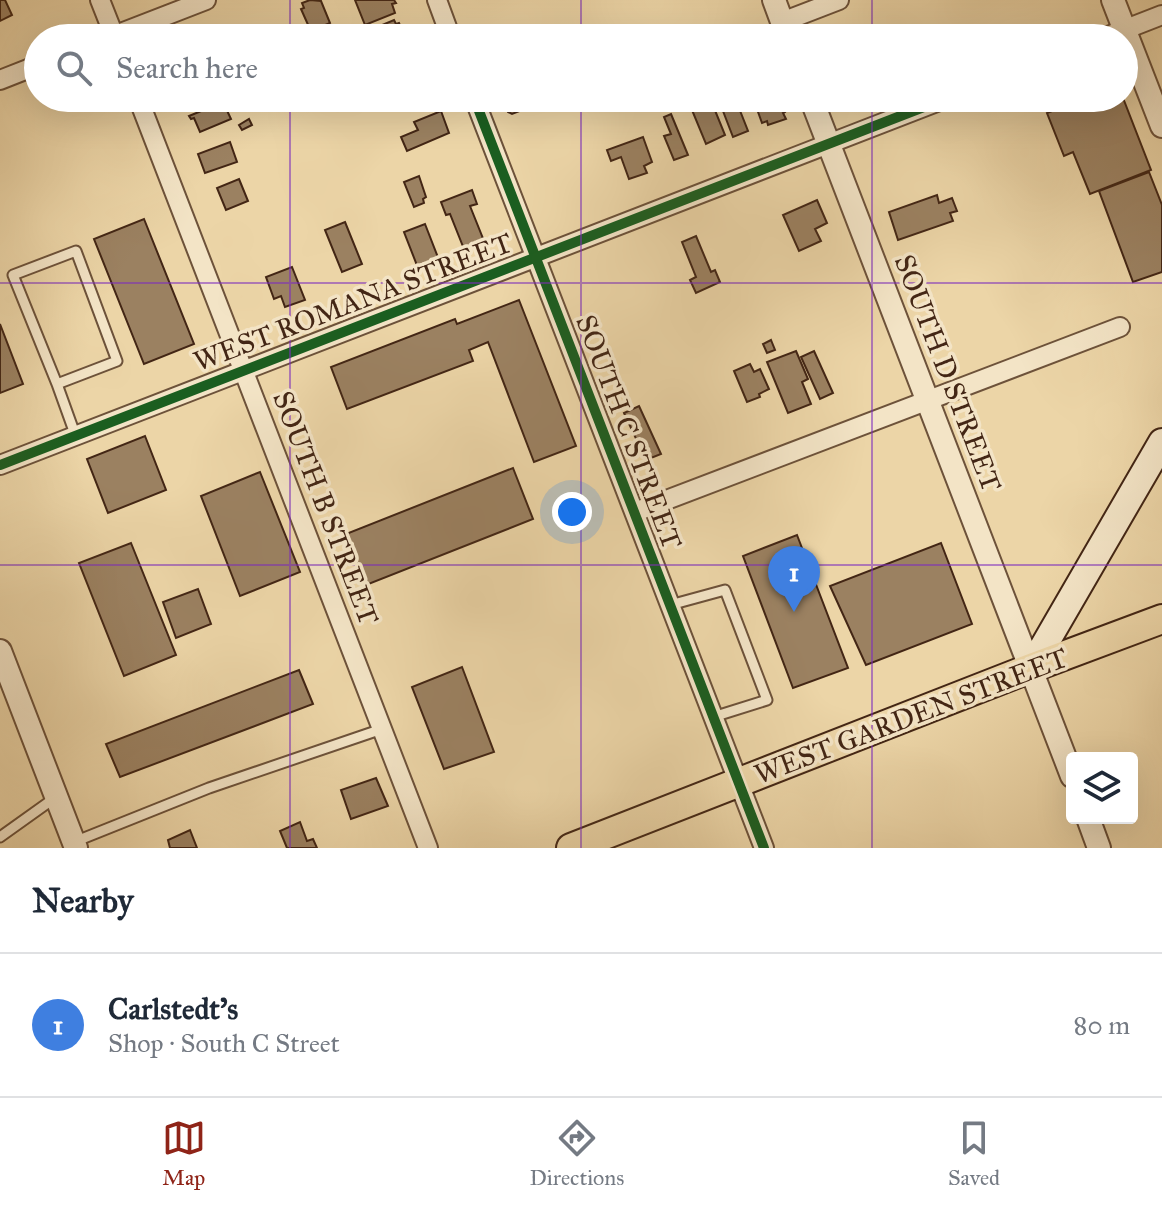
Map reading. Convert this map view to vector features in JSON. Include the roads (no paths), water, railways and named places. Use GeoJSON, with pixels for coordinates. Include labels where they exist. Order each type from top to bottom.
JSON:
{"type":"FeatureCollection","features":[{"type":"Feature","properties":{"kind":"main road"},"geometry":{"type":"LineString","coordinates":[[1031,668],[1162,442]]}},
{"type":"Feature","properties":{"kind":"main road","name":"WEST GARDEN STREET"},"geometry":{"type":"LineString","coordinates":[[571,848],[1162,619]]}},
{"type":"Feature","properties":{"kind":"street"},"geometry":{"type":"LineString","coordinates":[[100,0],[108,24]]}},
{"type":"Feature","properties":{"kind":"street"},"geometry":{"type":"LineString","coordinates":[[145,24],[206,0]]}},
{"type":"Feature","properties":{"kind":"street"},"geometry":{"type":"LineString","coordinates":[[437,0],[446,24]]}},
{"type":"Feature","properties":{"kind":"street"},"geometry":{"type":"LineString","coordinates":[[774,0],[783,24]]}},
{"type":"Feature","properties":{"kind":"street"},"geometry":{"type":"LineString","coordinates":[[796,24],[839,0]]}},
{"type":"Feature","properties":{"kind":"street"},"geometry":{"type":"LineString","coordinates":[[1113,0],[1122,24]]}},
{"type":"Feature","properties":{"kind":"street"},"geometry":{"type":"LineString","coordinates":[[1138,24],[1162,15]]}},
{"type":"Feature","properties":{"kind":"street"},"geometry":{"type":"LineString","coordinates":[[1138,65],[1162,126]]}},
{"type":"Feature","properties":{"kind":"street"},"geometry":{"type":"LineString","coordinates":[[0,80],[24,71]]}},
{"type":"Feature","properties":{"kind":"street","name":"SOUTH B STREET"},"geometry":{"type":"LineString","coordinates":[[143,112],[428,848]]}},
{"type":"Feature","properties":{"kind":"street","name":"SOUTH C STREET"},"geometry":{"type":"LineString","coordinates":[[479,112],[764,848]]}},
{"type":"Feature","properties":{"kind":"street","name":"SOUTH D STREET"},"geometry":{"type":"LineString","coordinates":[[816,112],[1066,760]]}},
{"type":"Feature","properties":{"kind":"street","name":"WEST ROMANA STREET"},"geometry":{"type":"LineString","coordinates":[[0,465],[911,112]]}},
{"type":"Feature","properties":{"kind":"street"},"geometry":{"type":"LineString","coordinates":[[635,512],[1120,327]]}},
{"type":"Feature","properties":{"kind":"street"},"geometry":{"type":"LineString","coordinates":[[0,651],[75,845]]}},
{"type":"Feature","properties":{"kind":"street"},"geometry":{"type":"LineString","coordinates":[[1090,824],[1099,848]]}},
{"type":"Feature","properties":{"kind":"lane"},"geometry":{"type":"LineString","coordinates":[[57,384],[117,361],[76,251],[13,275],[75,434]]}},
{"type":"Feature","properties":{"kind":"lane"},"geometry":{"type":"LineString","coordinates":[[670,605],[725,590],[767,700],[713,717]]}},
{"type":"Feature","properties":{"kind":"lane"},"geometry":{"type":"LineString","coordinates":[[75,845],[209,788],[382,729]]}},
{"type":"Feature","properties":{"kind":"lane"},"geometry":{"type":"LineString","coordinates":[[0,837],[56,797]]}},
{"type":"Feature","properties":{"kind":"place","name":"Carlstedt's"},"geometry":{"type":"Point","coordinates":[794,612]}}]}
